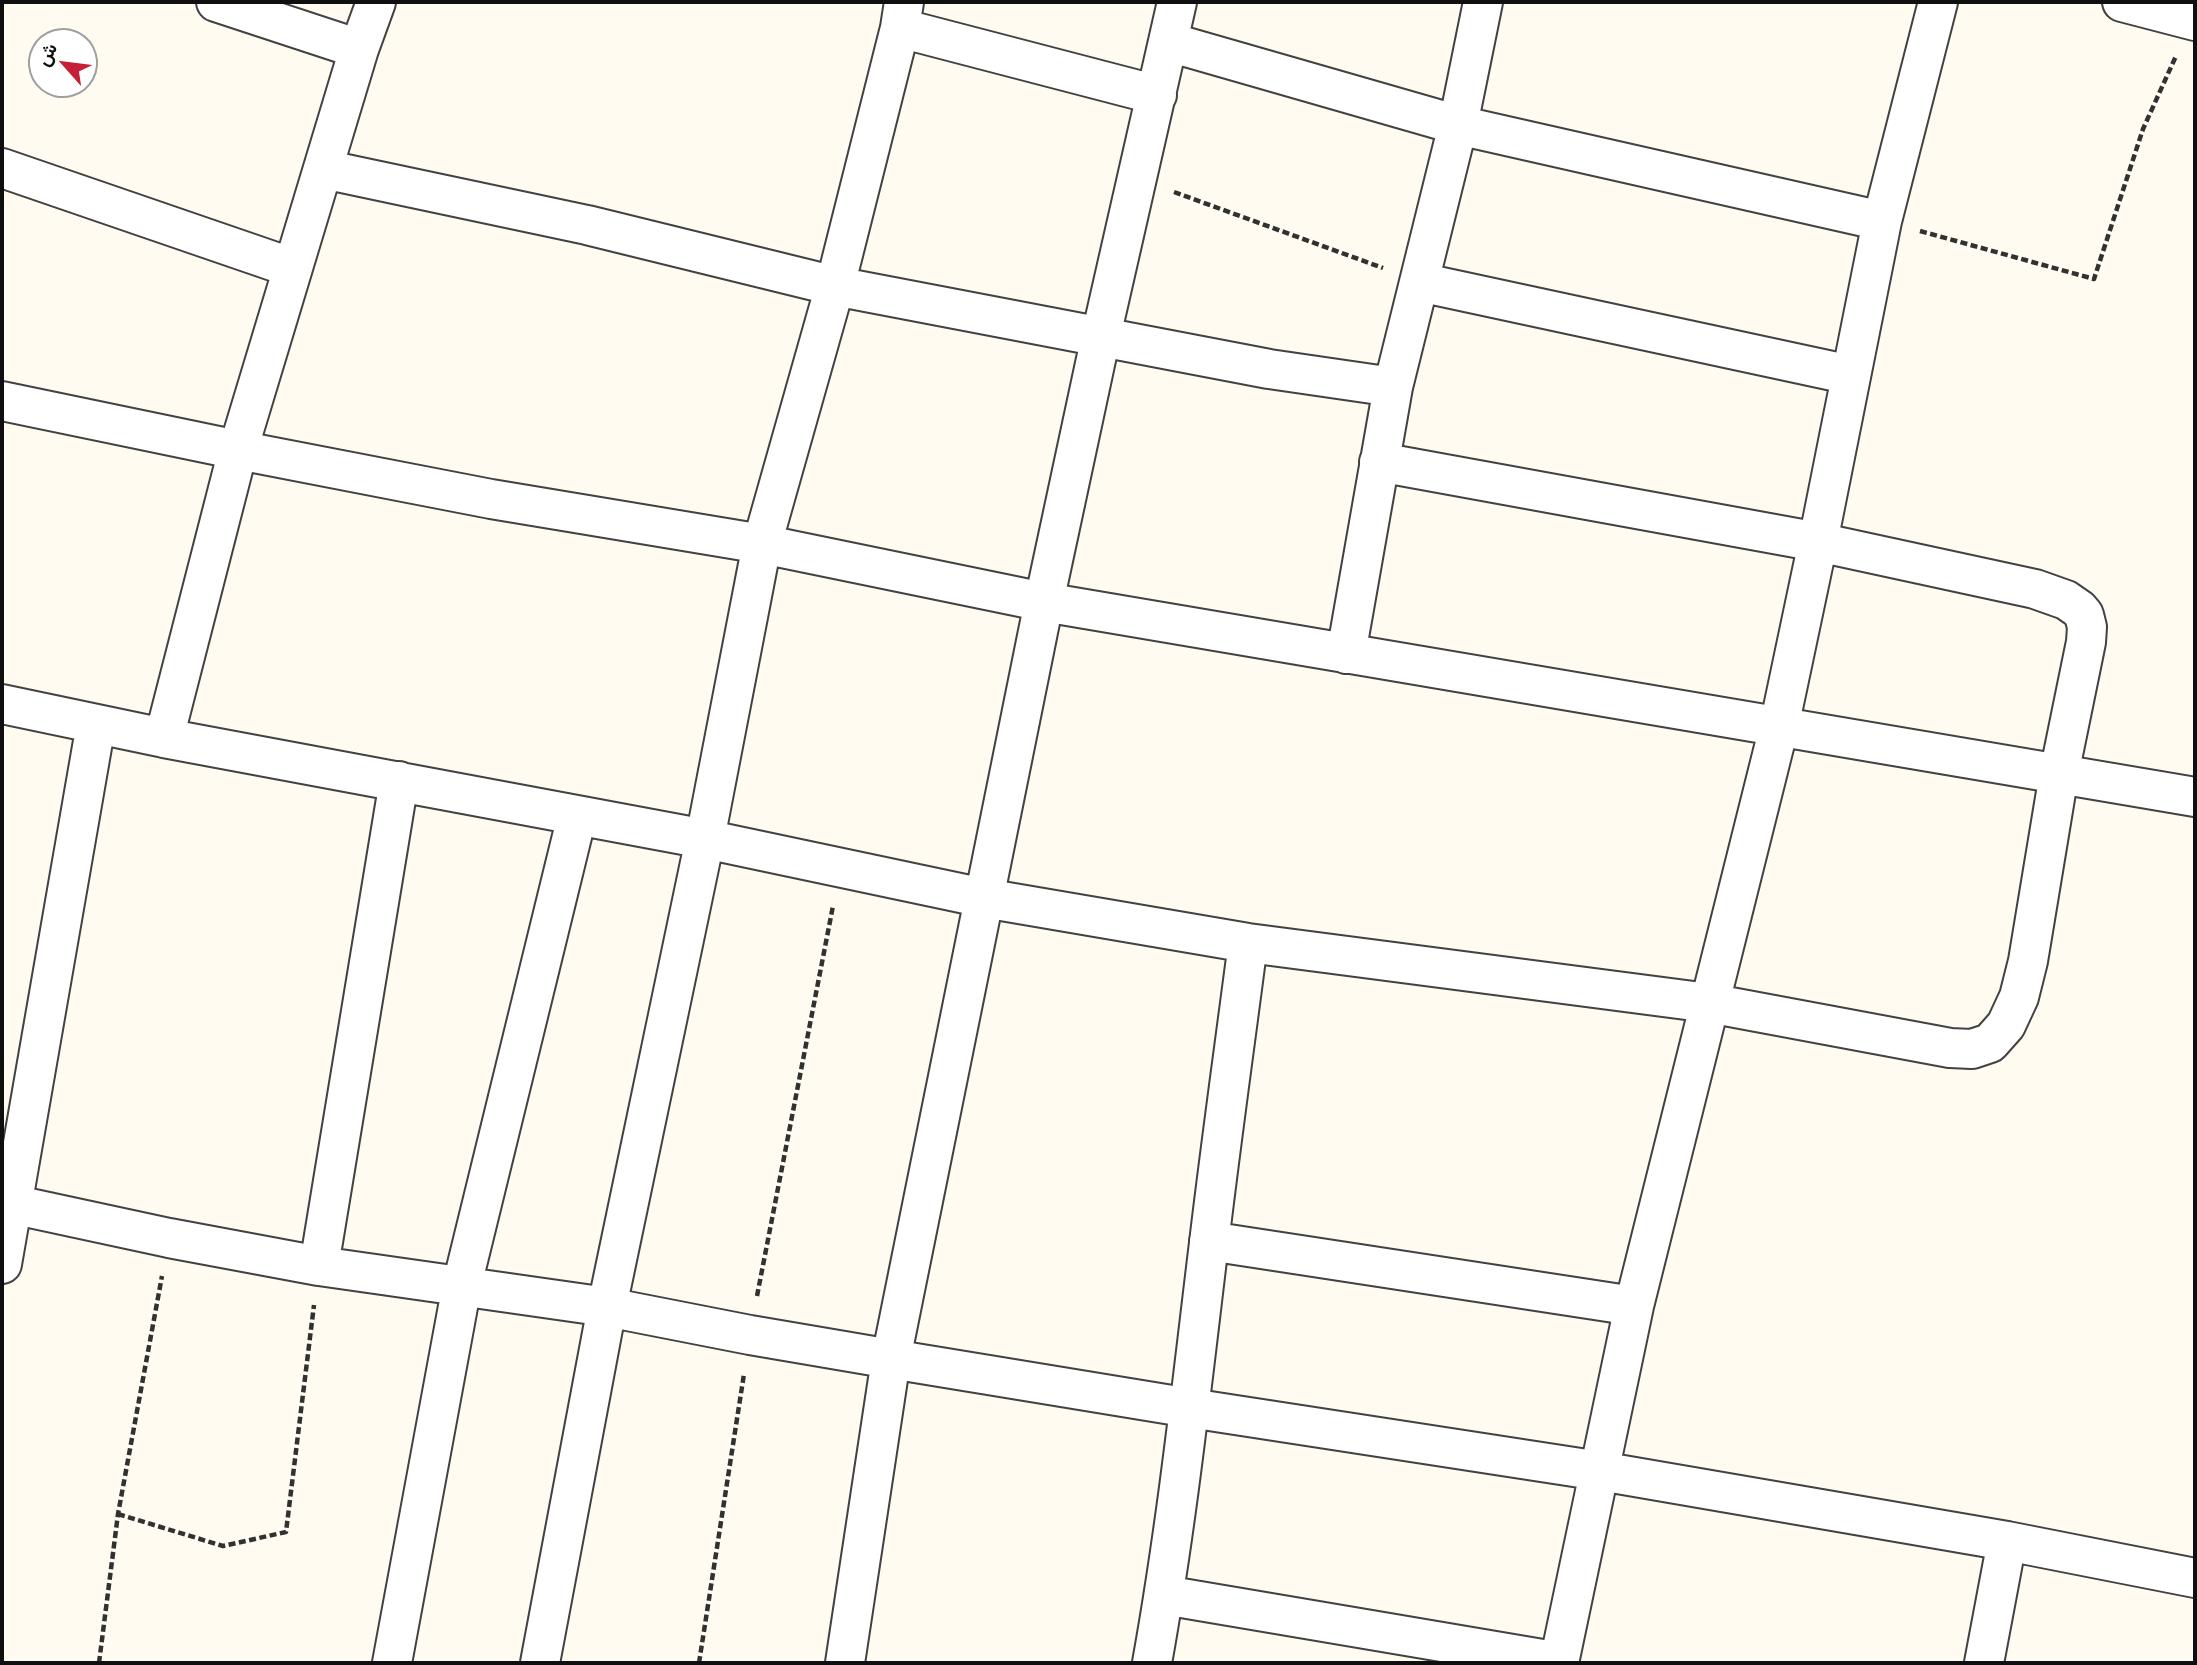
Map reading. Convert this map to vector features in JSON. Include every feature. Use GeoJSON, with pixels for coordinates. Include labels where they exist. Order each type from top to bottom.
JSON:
{"type":"FeatureCollection","features":[{"type":"Feature","properties":{"kind":"street"},"geometry":{"type":"LineString","coordinates":[[216,2],[359,49]]}},
{"type":"Feature","properties":{"kind":"street"},"geometry":{"type":"LineString","coordinates":[[164,738],[238,450],[359,49],[376,2]]}},
{"type":"Feature","properties":{"kind":"street"},"geometry":{"type":"LineString","coordinates":[[845,1663],[891,1359],[1044,602],[1177,2]]}},
{"type":"Feature","properties":{"kind":"street"},"geometry":{"type":"LineString","coordinates":[[1346,654],[1393,387],[1458,125],[1483,2]]}},
{"type":"Feature","properties":{"kind":"street"},"geometry":{"type":"LineString","coordinates":[[1164,1595],[1560,1663],[1634,1306],[1779,727],[1882,221],[1938,2]]}},
{"type":"Feature","properties":{"kind":"street"},"geometry":{"type":"LineString","coordinates":[[2122,2],[2194,20]]}},
{"type":"Feature","properties":{"kind":"street"},"geometry":{"type":"LineString","coordinates":[[540,1663],[607,1307],[705,839],[762,544],[835,286],[902,15],[1157,95]]}},
{"type":"Feature","properties":{"kind":"street"},"geometry":{"type":"LineString","coordinates":[[1169,42],[1458,125],[1882,221]]}},
{"type":"Feature","properties":{"kind":"street"},"geometry":{"type":"LineString","coordinates":[[2,168],[293,268]]}},
{"type":"Feature","properties":{"kind":"street"},"geometry":{"type":"LineString","coordinates":[[323,169],[587,225],[835,286],[1269,369],[1393,387]]}},
{"type":"Feature","properties":{"kind":"street"},"geometry":{"type":"LineString","coordinates":[[1419,282],[1852,375]]}},
{"type":"Feature","properties":{"kind":"street"},"geometry":{"type":"LineString","coordinates":[[2,401],[491,499],[762,544],[1044,602],[2195,797]]}},
{"type":"Feature","properties":{"kind":"street"},"geometry":{"type":"LineString","coordinates":[[2,704],[164,738],[705,839],[984,898],[1248,943],[1709,1003],[1950,1048],[1972,1049],[1990,1042],[2007,1025],[2019,997],[2028,961],[2059,774],[2086,642],[2087,627],[2084,615],[2075,605],[2035,589],[1818,542],[1379,462]]}},
{"type":"Feature","properties":{"kind":"street"},"geometry":{"type":"LineString","coordinates":[[2,1264],[7,1203],[96,724]]}},
{"type":"Feature","properties":{"kind":"street"},"geometry":{"type":"LineString","coordinates":[[319,1266],[398,781]]}},
{"type":"Feature","properties":{"kind":"street"},"geometry":{"type":"LineString","coordinates":[[391,1663],[462,1285],[577,816]]}},
{"type":"Feature","properties":{"kind":"street"},"geometry":{"type":"LineString","coordinates":[[1152,1663],[1190,1408],[1248,943]]}},
{"type":"Feature","properties":{"kind":"street"},"geometry":{"type":"LineString","coordinates":[[7,1203],[169,1238],[319,1266],[607,1307],[891,1359],[1600,1471],[2007,1541],[2195,1578]]}},
{"type":"Feature","properties":{"kind":"street"},"geometry":{"type":"LineString","coordinates":[[1209,1241],[1634,1306]]}},
{"type":"Feature","properties":{"kind":"street"},"geometry":{"type":"LineString","coordinates":[[1984,1663],[2007,1541]]}},
{"type":"Feature","properties":{"kind":"path"},"geometry":{"type":"LineString","coordinates":[[1882,221],[2094,279],[2143,129],[2194,20]]}},
{"type":"Feature","properties":{"kind":"path"},"geometry":{"type":"LineString","coordinates":[[1137,178],[1419,282]]}},
{"type":"Feature","properties":{"kind":"path"},"geometry":{"type":"LineString","coordinates":[[699,1663],[750,1335],[841,866]]}},
{"type":"Feature","properties":{"kind":"path"},"geometry":{"type":"LineString","coordinates":[[99,1663],[118,1514],[169,1238]]}},
{"type":"Feature","properties":{"kind":"path"},"geometry":{"type":"LineString","coordinates":[[118,1514],[223,1546],[286,1532],[319,1266]]}}]}
